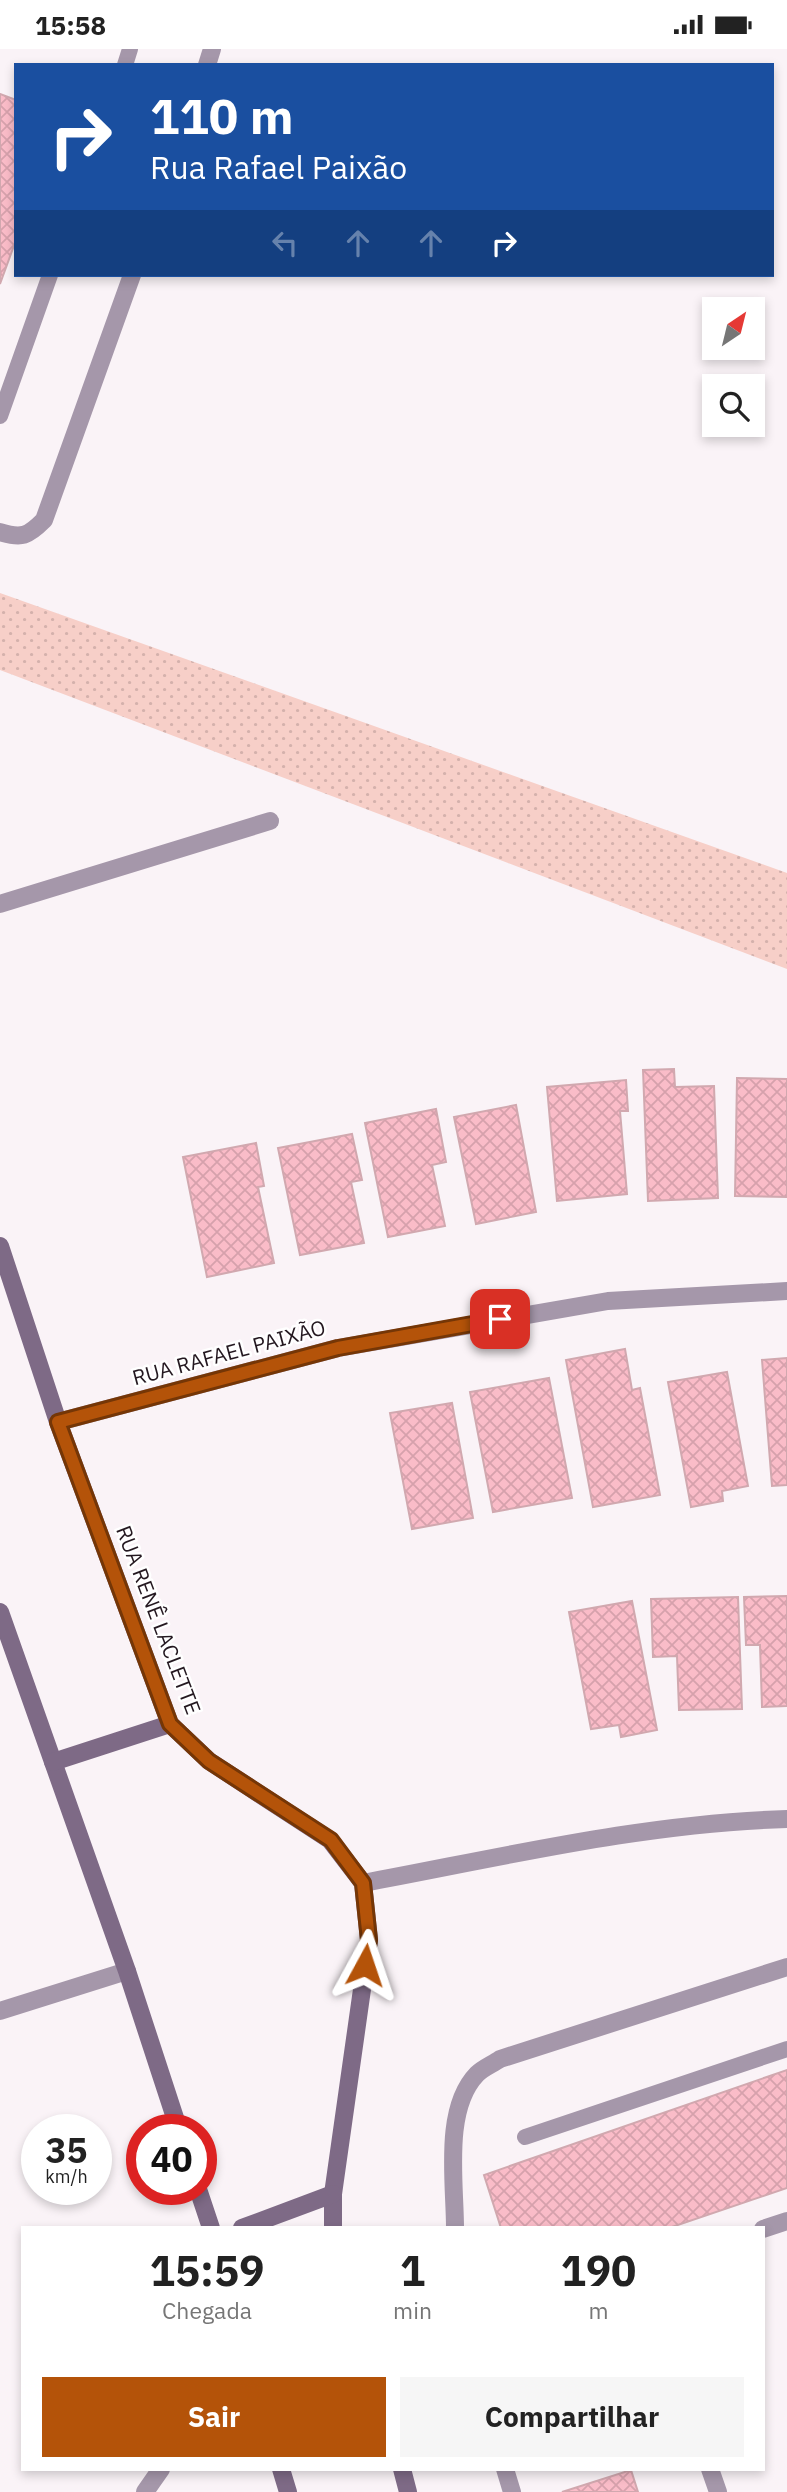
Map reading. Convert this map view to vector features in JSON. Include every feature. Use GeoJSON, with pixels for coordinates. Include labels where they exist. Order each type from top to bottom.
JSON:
{"type":"FeatureCollection","features":[{"type":"Feature","properties":{"kind":"street"},"geometry":{"type":"LineString","coordinates":[[0,532],[15,537],[30,534],[44,520],[131,277]]}},
{"type":"Feature","properties":{"kind":"street"},"geometry":{"type":"LineString","coordinates":[[0,904],[270,821]]}},
{"type":"Feature","properties":{"kind":"street","name":"RUA RENÊ LACLETTE"},"geometry":{"type":"LineString","coordinates":[[0,1246],[58,1422],[170,1724],[209,1761],[331,1840],[363,1883]]}},
{"type":"Feature","properties":{"kind":"street","name":"RUA RAFAEL PAIXÃO"},"geometry":{"type":"LineString","coordinates":[[58,1422],[338,1348],[608,1301],[787,1290]]}},
{"type":"Feature","properties":{"kind":"street"},"geometry":{"type":"LineString","coordinates":[[0,1612],[127,1971],[173,2114]]}},
{"type":"Feature","properties":{"kind":"street"},"geometry":{"type":"LineString","coordinates":[[53,1762],[170,1724]]}},
{"type":"Feature","properties":{"kind":"street"},"geometry":{"type":"LineString","coordinates":[[333,2226],[332,2194],[369,1940],[363,1883],[628,1833],[787,1819]]}},
{"type":"Feature","properties":{"kind":"street"},"geometry":{"type":"LineString","coordinates":[[0,2011],[127,1971]]}},
{"type":"Feature","properties":{"kind":"street"},"geometry":{"type":"LineString","coordinates":[[455,2226],[454,2127],[461,2097],[478,2074],[500,2059],[786,1972]]}},
{"type":"Feature","properties":{"kind":"street"},"geometry":{"type":"LineString","coordinates":[[248,2226],[332,2194]]}},
{"type":"Feature","properties":{"kind":"street"},"geometry":{"type":"LineString","coordinates":[[203,2205],[210,2226]]}},
{"type":"Feature","properties":{"kind":"street"},"geometry":{"type":"LineString","coordinates":[[765,2227],[787,2221]]}},
{"type":"Feature","properties":{"kind":"street"},"geometry":{"type":"LineString","coordinates":[[145,2492],[160,2471]]}},
{"type":"Feature","properties":{"kind":"street"},"geometry":{"type":"LineString","coordinates":[[282,2471],[288,2492]]}},
{"type":"Feature","properties":{"kind":"street"},"geometry":{"type":"LineString","coordinates":[[403,2471],[408,2492]]}},
{"type":"Feature","properties":{"kind":"street"},"geometry":{"type":"LineString","coordinates":[[506,2471],[512,2492]]}},
{"type":"Feature","properties":{"kind":"street"},"geometry":{"type":"LineString","coordinates":[[711,2471],[718,2492]]}},
{"type":"Feature","properties":{"kind":"lane"},"geometry":{"type":"LineString","coordinates":[[0,416],[49,277]]}},
{"type":"Feature","properties":{"kind":"lane"},"geometry":{"type":"LineString","coordinates":[[525,2137],[787,2049]]}},
{"type":"Feature","properties":{"kind":"shaded area"},"geometry":{"type":"Polygon","coordinates":[[[0,593],[787,873],[787,969],[0,670],[0,593]]]}},
{"type":"Feature","properties":{"kind":"building"},"geometry":{"type":"Polygon","coordinates":[[[0,94],[14,99],[14,246],[0,284],[0,94]]]}},
{"type":"Feature","properties":{"kind":"building"},"geometry":{"type":"Polygon","coordinates":[[[674,1069],[675,1087],[714,1086],[718,1198],[648,1201],[643,1070],[674,1069]]]}},
{"type":"Feature","properties":{"kind":"building"},"geometry":{"type":"Polygon","coordinates":[[[737,1078],[787,1079],[787,1197],[735,1196],[737,1078]]]}},
{"type":"Feature","properties":{"kind":"building"},"geometry":{"type":"Polygon","coordinates":[[[626,1080],[628,1111],[620,1111],[627,1194],[557,1201],[547,1087],[626,1080]]]}},
{"type":"Feature","properties":{"kind":"building"},"geometry":{"type":"Polygon","coordinates":[[[516,1105],[536,1212],[476,1224],[454,1117],[516,1105]]]}},
{"type":"Feature","properties":{"kind":"building"},"geometry":{"type":"Polygon","coordinates":[[[436,1109],[446,1162],[432,1165],[445,1226],[388,1237],[365,1123],[436,1109]]]}},
{"type":"Feature","properties":{"kind":"building"},"geometry":{"type":"Polygon","coordinates":[[[352,1134],[362,1180],[351,1182],[364,1243],[300,1255],[278,1148],[352,1134]]]}},
{"type":"Feature","properties":{"kind":"building"},"geometry":{"type":"Polygon","coordinates":[[[256,1143],[264,1186],[258,1187],[274,1263],[207,1277],[183,1157],[256,1143]]]}},
{"type":"Feature","properties":{"kind":"building"},"geometry":{"type":"Polygon","coordinates":[[[625,1349],[632,1390],[640,1388],[660,1495],[593,1507],[566,1360],[625,1349]]]}},
{"type":"Feature","properties":{"kind":"building"},"geometry":{"type":"Polygon","coordinates":[[[787,1358],[787,1485],[772,1486],[762,1360],[787,1358]]]}},
{"type":"Feature","properties":{"kind":"building"},"geometry":{"type":"Polygon","coordinates":[[[727,1372],[748,1486],[722,1491],[723,1501],[691,1507],[668,1382],[727,1372]]]}},
{"type":"Feature","properties":{"kind":"building"},"geometry":{"type":"Polygon","coordinates":[[[549,1378],[572,1498],[493,1512],[470,1392],[549,1378]]]}},
{"type":"Feature","properties":{"kind":"building"},"geometry":{"type":"Polygon","coordinates":[[[452,1403],[473,1518],[412,1529],[390,1413],[452,1403]]]}},
{"type":"Feature","properties":{"kind":"building"},"geometry":{"type":"Polygon","coordinates":[[[787,1596],[787,1706],[762,1707],[760,1645],[746,1645],[744,1597],[787,1596]]]}},
{"type":"Feature","properties":{"kind":"building"},"geometry":{"type":"Polygon","coordinates":[[[738,1597],[742,1709],[679,1710],[677,1656],[653,1657],[651,1599],[738,1597]]]}},
{"type":"Feature","properties":{"kind":"building"},"geometry":{"type":"Polygon","coordinates":[[[632,1601],[657,1730],[621,1737],[619,1725],[591,1729],[569,1612],[632,1601]]]}},
{"type":"Feature","properties":{"kind":"building"},"geometry":{"type":"Polygon","coordinates":[[[787,2070],[787,2188],[675,2226],[500,2226],[484,2175],[787,2070]]]}},
{"type":"Feature","properties":{"kind":"building"},"geometry":{"type":"Polygon","coordinates":[[[631,2471],[638,2492],[562,2492],[631,2471]]]}},
{"type":"Feature","properties":{"kind":"route"},"geometry":{"type":"LineString","coordinates":[[365,1965],[369,1940],[363,1883],[331,1840],[209,1761],[170,1724],[58,1422],[338,1348],[500,1319]]}}]}
